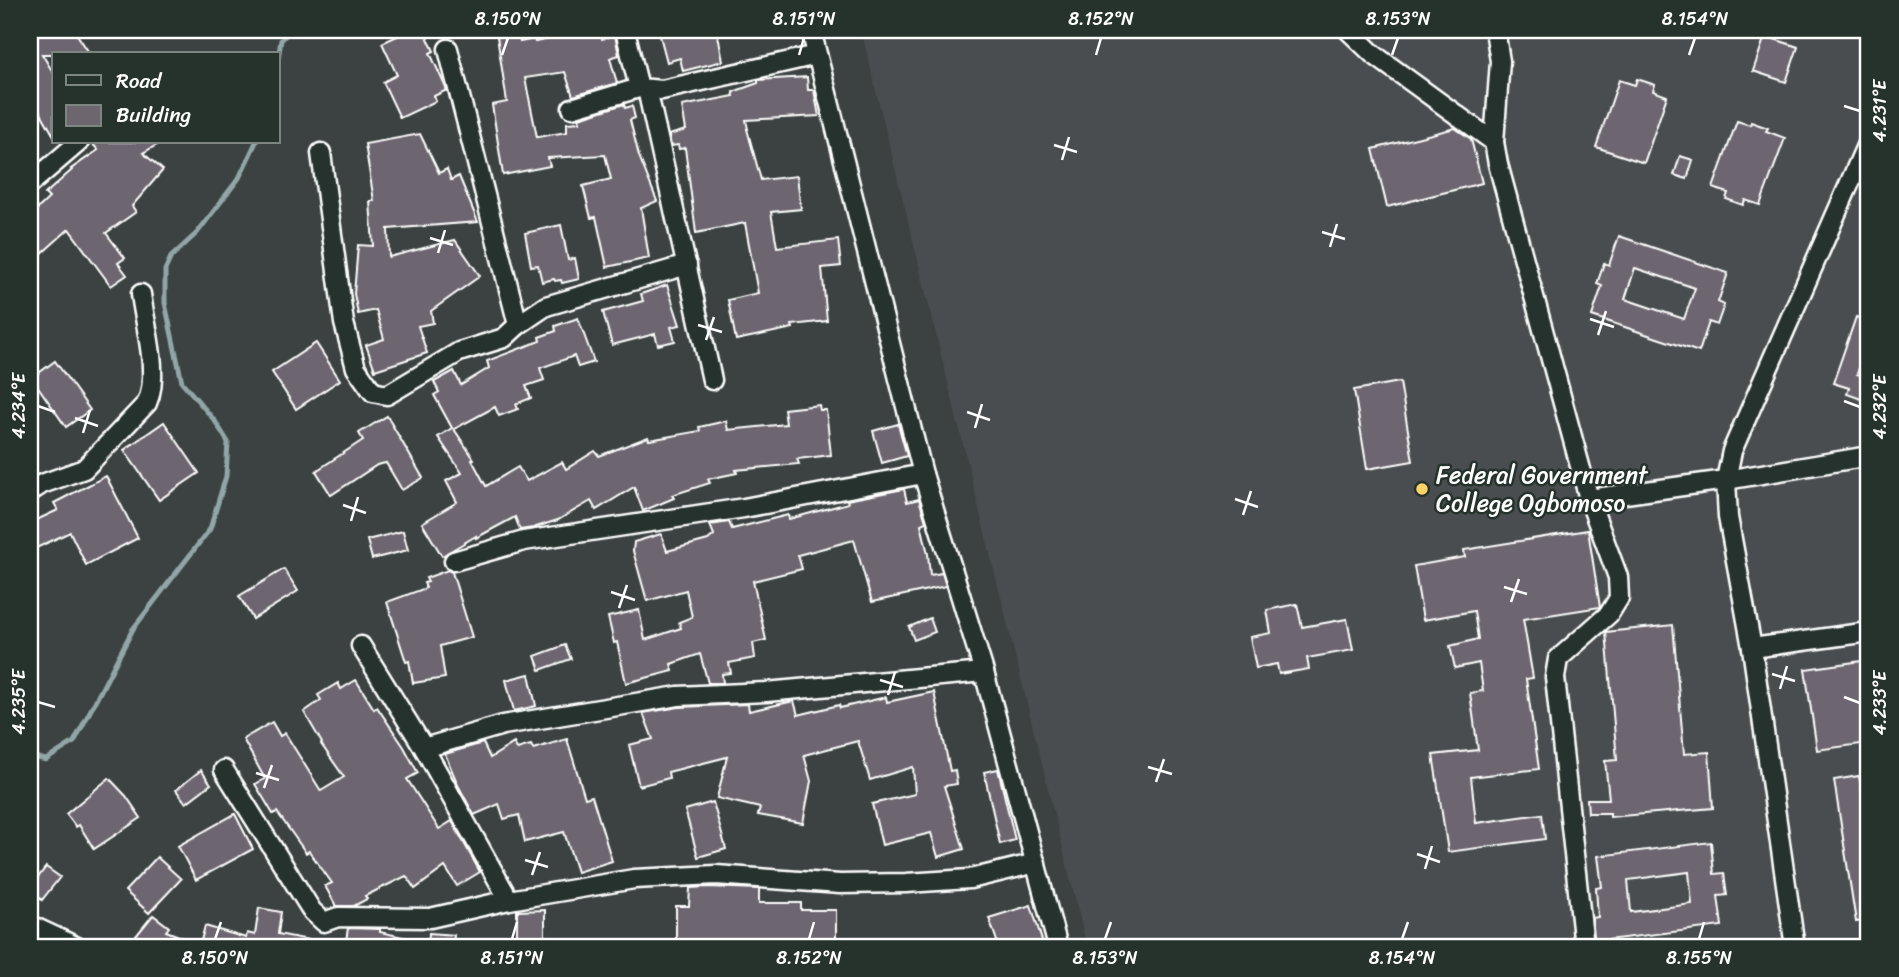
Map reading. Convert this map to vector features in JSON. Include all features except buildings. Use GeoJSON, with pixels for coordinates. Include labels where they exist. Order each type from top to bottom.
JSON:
{"type":"FeatureCollection","features":[{"type":"Feature","properties":{"kind":"street"},"geometry":{"type":"LineString","coordinates":[[625,30],[643,89],[687,265],[712,380]]}},
{"type":"Feature","properties":{"kind":"street"},"geometry":{"type":"LineString","coordinates":[[811,30],[923,474],[984,672],[1058,947]]}},
{"type":"Feature","properties":{"kind":"street"},"geometry":{"type":"LineString","coordinates":[[1348,30],[1373,54],[1494,142]]}},
{"type":"Feature","properties":{"kind":"street"},"geometry":{"type":"LineString","coordinates":[[1496,30],[1500,61],[1494,142],[1498,164],[1589,499],[1618,577],[1619,598],[1609,614],[1558,659],[1555,677],[1584,947]]}},
{"type":"Feature","properties":{"kind":"street"},"geometry":{"type":"LineString","coordinates":[[448,49],[518,325]]}},
{"type":"Feature","properties":{"kind":"street"},"geometry":{"type":"LineString","coordinates":[[572,108],[643,89],[662,90],[817,55]]}},
{"type":"Feature","properties":{"kind":"street"},"geometry":{"type":"LineString","coordinates":[[1795,947],[1752,648],[1728,517],[1726,480],[1732,451],[1869,139]]}},
{"type":"Feature","properties":{"kind":"street"},"geometry":{"type":"LineString","coordinates":[[33,173],[76,144]]}},
{"type":"Feature","properties":{"kind":"street"},"geometry":{"type":"LineString","coordinates":[[321,153],[344,323],[356,368],[373,392],[387,395],[459,352],[504,338],[546,306],[687,265]]}},
{"type":"Feature","properties":{"kind":"street"},"geometry":{"type":"LineString","coordinates":[[30,492],[42,484],[84,468],[147,403],[152,391],[152,371],[141,294]]}},
{"type":"Feature","properties":{"kind":"street"},"geometry":{"type":"LineString","coordinates":[[1589,499],[1869,456]]}},
{"type":"Feature","properties":{"kind":"street"},"geometry":{"type":"LineString","coordinates":[[454,561],[524,541],[744,508],[923,474]]}},
{"type":"Feature","properties":{"kind":"street"},"geometry":{"type":"LineString","coordinates":[[1752,648],[1869,632]]}},
{"type":"Feature","properties":{"kind":"street"},"geometry":{"type":"LineString","coordinates":[[361,646],[424,748],[509,900]]}},
{"type":"Feature","properties":{"kind":"street"},"geometry":{"type":"LineString","coordinates":[[424,748],[503,725],[678,696],[766,692],[984,672]]}},
{"type":"Feature","properties":{"kind":"street"},"geometry":{"type":"LineString","coordinates":[[224,770],[312,911],[324,922],[338,917],[430,918],[509,900],[634,879],[716,875],[840,884],[906,883],[970,879],[1036,863]]}},
{"type":"Feature","properties":{"kind":"street"},"geometry":{"type":"LineString","coordinates":[[30,925],[77,947]]}},
{"type":"Feature","properties":{"kind":"shaded area","name":"Federal Government College Ogbomoso"},"geometry":{"type":"Polygon","coordinates":[[[861,30],[1869,30],[1869,947],[1087,947],[861,30]]]}},
{"type":"Feature","properties":{"kind":"waterway"},"geometry":{"type":"LineString","coordinates":[[279,52],[281,40],[290,30]]}},
{"type":"Feature","properties":{"kind":"waterway"},"geometry":{"type":"LineString","coordinates":[[30,756],[46,760],[74,742],[133,629],[210,529],[226,476],[228,442],[215,421],[182,382],[165,303],[165,270],[171,257],[197,233],[239,178],[255,144]]}},
{"type":"Feature","properties":{"kind":"place","name":"Federal Government College Ogbomoso"},"geometry":{"type":"Point","coordinates":[1422,489]}}]}
